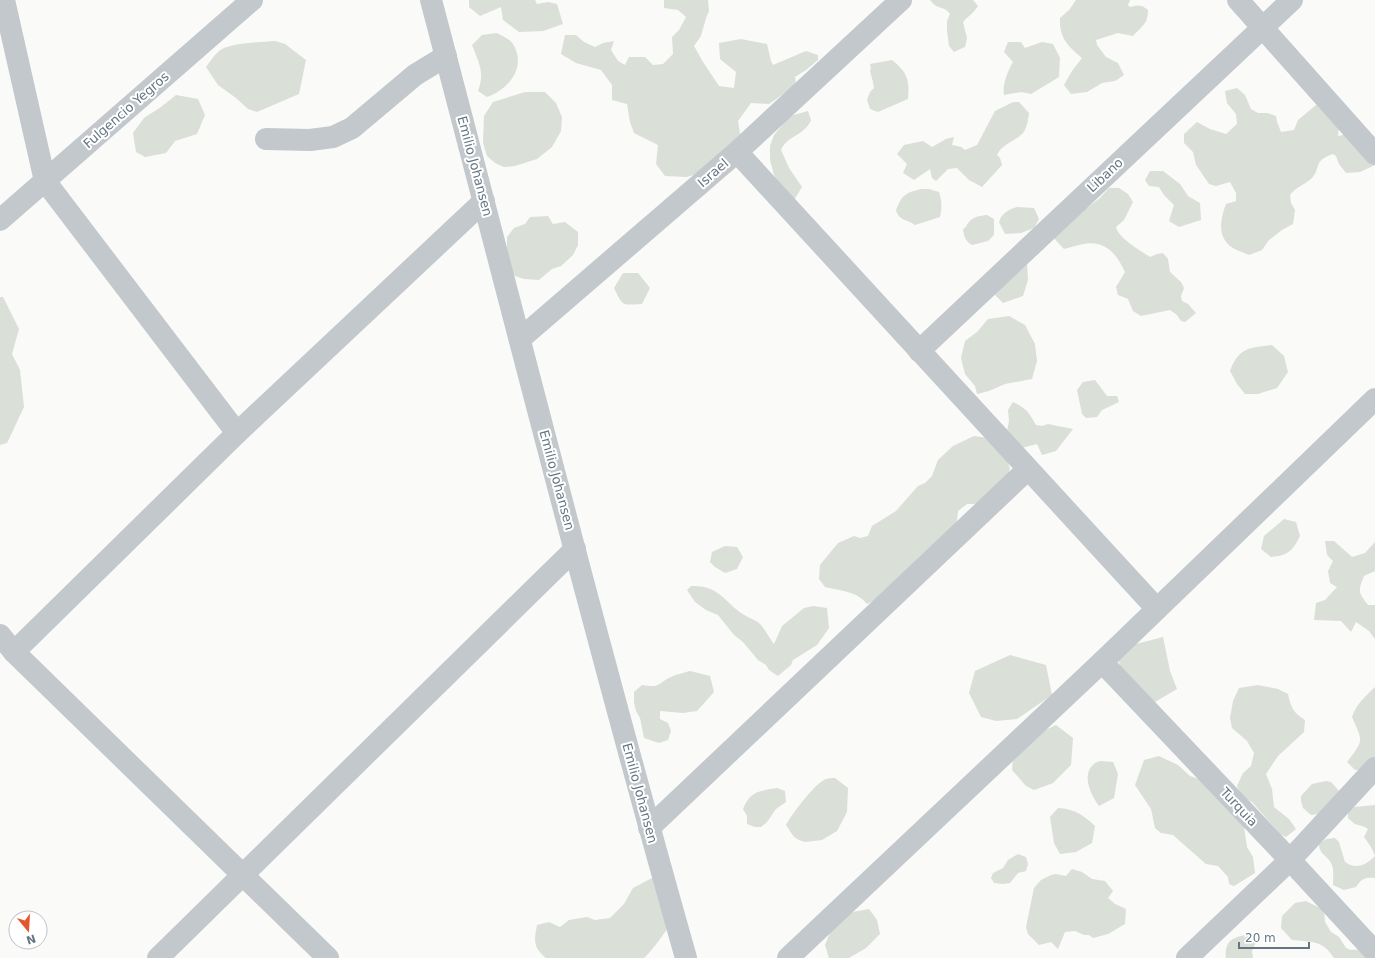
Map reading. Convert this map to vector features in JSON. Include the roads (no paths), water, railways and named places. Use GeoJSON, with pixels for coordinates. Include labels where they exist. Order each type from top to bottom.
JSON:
{"type":"FeatureCollection","features":[{"type":"Feature","properties":{"kind":"street"},"geometry":{"type":"LineString","coordinates":[[4,0],[45,181],[237,433]]}},
{"type":"Feature","properties":{"kind":"street","name":"Fulgencio Yegros"},"geometry":{"type":"LineString","coordinates":[[0,220],[252,0]]}},
{"type":"Feature","properties":{"kind":"street","name":"Emilio Johansen"},"geometry":{"type":"LineString","coordinates":[[431,0],[575,549],[686,958]]}},
{"type":"Feature","properties":{"kind":"street","name":"Israel"},"geometry":{"type":"LineString","coordinates":[[520,339],[737,152],[901,0]]}},
{"type":"Feature","properties":{"kind":"street"},"geometry":{"type":"LineString","coordinates":[[1238,0],[1375,154]]}},
{"type":"Feature","properties":{"kind":"street","name":"Libano"},"geometry":{"type":"LineString","coordinates":[[918,351],[1292,0]]}},
{"type":"Feature","properties":{"kind":"street"},"geometry":{"type":"LineString","coordinates":[[266,139],[310,140],[333,137],[352,128],[415,75],[446,56]]}},
{"type":"Feature","properties":{"kind":"street"},"geometry":{"type":"LineString","coordinates":[[737,152],[1157,610]]}},
{"type":"Feature","properties":{"kind":"street"},"geometry":{"type":"LineString","coordinates":[[14,652],[237,433],[484,201]]}},
{"type":"Feature","properties":{"kind":"street"},"geometry":{"type":"LineString","coordinates":[[788,958],[1157,610],[1375,399]]}},
{"type":"Feature","properties":{"kind":"street"},"geometry":{"type":"LineString","coordinates":[[650,828],[1027,470]]}},
{"type":"Feature","properties":{"kind":"street"},"geometry":{"type":"LineString","coordinates":[[158,958],[575,549]]}},
{"type":"Feature","properties":{"kind":"street"},"geometry":{"type":"LineString","coordinates":[[0,635],[14,652],[328,958]]}},
{"type":"Feature","properties":{"kind":"street","name":"Turquia"},"geometry":{"type":"LineString","coordinates":[[1102,662],[1375,952]]}},
{"type":"Feature","properties":{"kind":"street"},"geometry":{"type":"LineString","coordinates":[[1187,958],[1290,860],[1375,768]]}}]}
